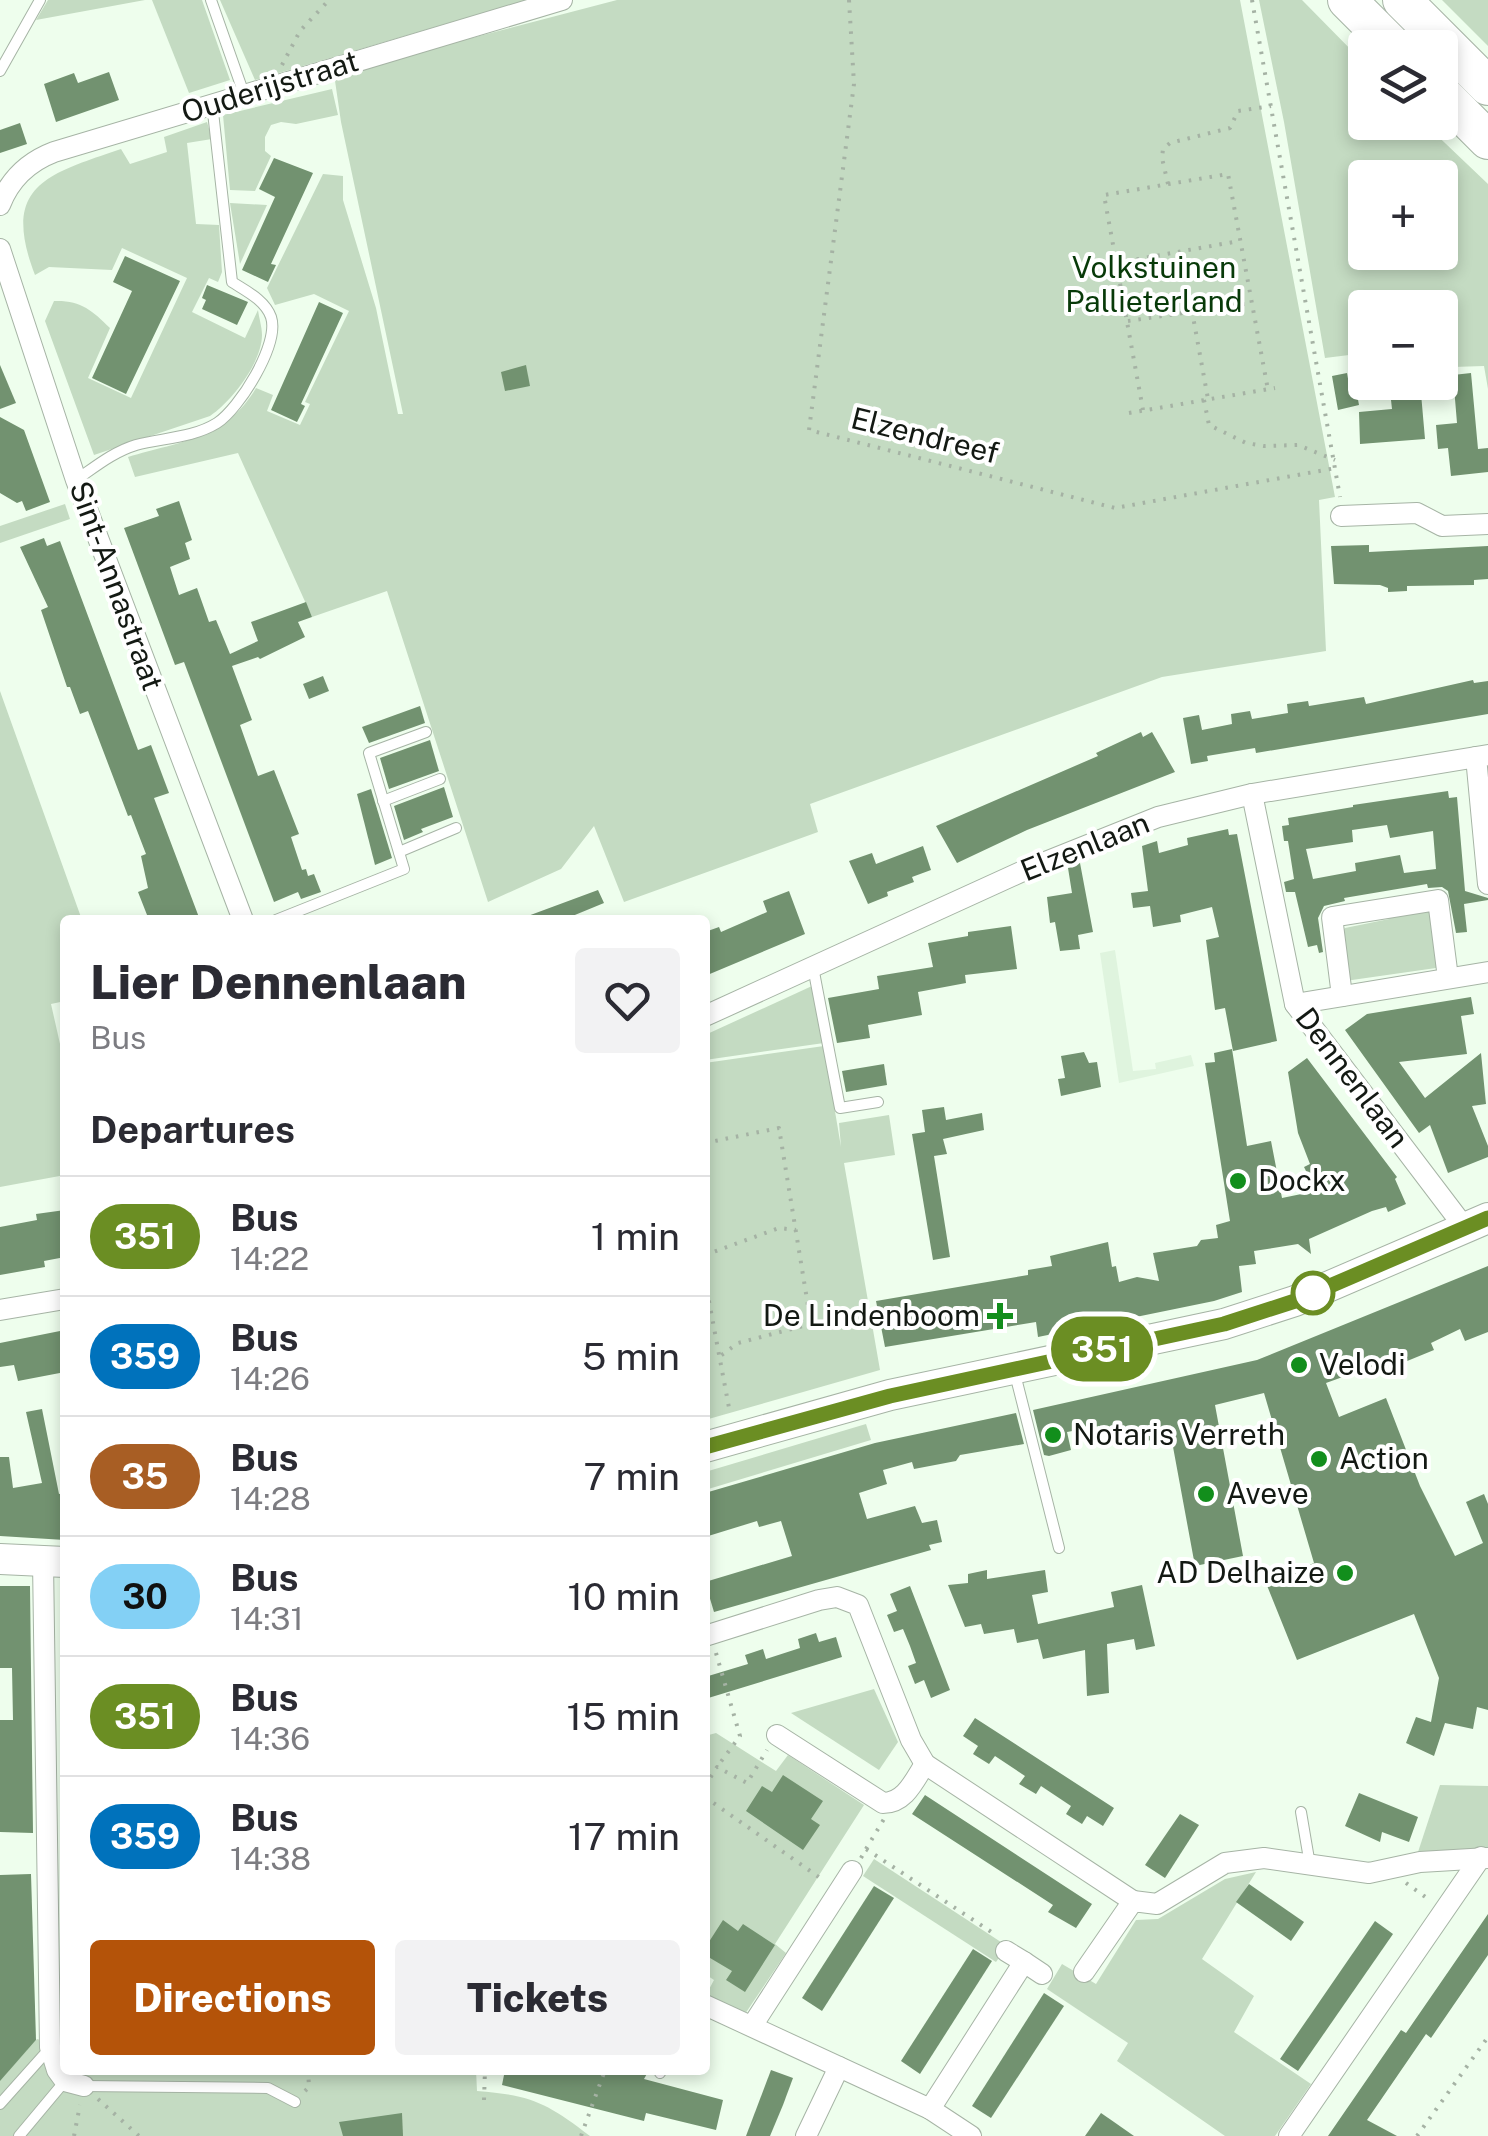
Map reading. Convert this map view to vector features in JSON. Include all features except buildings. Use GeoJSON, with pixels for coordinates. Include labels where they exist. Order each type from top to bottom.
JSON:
{"type":"FeatureCollection","features":[{"type":"Feature","properties":{"kind":"highway"},"geometry":{"type":"LineString","coordinates":[[1347,0],[1377,30]]}},
{"type":"Feature","properties":{"kind":"highway"},"geometry":{"type":"LineString","coordinates":[[1402,0],[1488,86]]}},
{"type":"Feature","properties":{"kind":"highway"},"geometry":{"type":"LineString","coordinates":[[1458,110],[1488,140]]}},
{"type":"Feature","properties":{"kind":"street","name":"Ouderijstraat"},"geometry":{"type":"LineString","coordinates":[[0,205],[18,174],[41,157],[562,0]]}},
{"type":"Feature","properties":{"kind":"street","name":"Sint-Annastraat"},"geometry":{"type":"LineString","coordinates":[[0,249],[76,480],[242,915]]}},
{"type":"Feature","properties":{"kind":"street"},"geometry":{"type":"LineString","coordinates":[[1340,516],[1418,512],[1442,526],[1488,524]]}},
{"type":"Feature","properties":{"kind":"street"},"geometry":{"type":"LineString","coordinates":[[1482,756],[1488,884]]}},
{"type":"Feature","properties":{"kind":"street","name":"Elzenlaan"},"geometry":{"type":"LineString","coordinates":[[710,1014],[1096,840],[1158,817],[1252,794],[1482,756]]}},
{"type":"Feature","properties":{"kind":"street","name":"Dennenlaan"},"geometry":{"type":"LineString","coordinates":[[1252,794],[1294,1004],[1476,1223]]}},
{"type":"Feature","properties":{"kind":"street"},"geometry":{"type":"LineString","coordinates":[[1342,996],[1332,917],[1438,900],[1448,978]]}},
{"type":"Feature","properties":{"kind":"street"},"geometry":{"type":"LineString","coordinates":[[1294,1004],[1488,972]]}},
{"type":"Feature","properties":{"kind":"street"},"geometry":{"type":"LineString","coordinates":[[710,1445],[890,1396],[1224,1324],[1295,1301],[1476,1223]]}},
{"type":"Feature","properties":{"kind":"street"},"geometry":{"type":"LineString","coordinates":[[0,1310],[60,1300]]}},
{"type":"Feature","properties":{"kind":"street"},"geometry":{"type":"LineString","coordinates":[[0,1559],[54,1562],[50,2048],[60,2072]]}},
{"type":"Feature","properties":{"kind":"street"},"geometry":{"type":"LineString","coordinates":[[710,1634],[819,1600],[837,1597],[858,1605],[910,1740],[926,1764],[1133,1901],[1157,1904],[1225,1863],[1264,1858],[1370,1873],[1420,1862],[1484,1858]]}},
{"type":"Feature","properties":{"kind":"street"},"geometry":{"type":"LineString","coordinates":[[778,1734],[883,1802],[894,1803],[903,1796],[926,1764]]}},
{"type":"Feature","properties":{"kind":"street"},"geometry":{"type":"LineString","coordinates":[[1289,2136],[1484,1858]]}},
{"type":"Feature","properties":{"kind":"street"},"geometry":{"type":"LineString","coordinates":[[752,2026],[852,1871]]}},
{"type":"Feature","properties":{"kind":"street"},"geometry":{"type":"LineString","coordinates":[[1084,1972],[1133,1901]]}},
{"type":"Feature","properties":{"kind":"street"},"geometry":{"type":"LineString","coordinates":[[930,2110],[1024,1963]]}},
{"type":"Feature","properties":{"kind":"street"},"geometry":{"type":"LineString","coordinates":[[710,2006],[930,2110],[971,2136]]}},
{"type":"Feature","properties":{"kind":"street"},"geometry":{"type":"LineString","coordinates":[[806,2136],[839,2067]]}},
{"type":"Feature","properties":{"kind":"street"},"geometry":{"type":"LineString","coordinates":[[63,2075],[74,2084]]}},
{"type":"Feature","properties":{"kind":"lane"},"geometry":{"type":"LineString","coordinates":[[0,71],[40,0]]}},
{"type":"Feature","properties":{"kind":"lane"},"geometry":{"type":"LineString","coordinates":[[211,0],[244,94]]}},
{"type":"Feature","properties":{"kind":"lane"},"geometry":{"type":"LineString","coordinates":[[76,480],[114,454],[199,432],[221,420],[241,400],[262,359],[272,332],[271,316],[256,298],[232,282],[227,258],[213,112],[222,101]]}},
{"type":"Feature","properties":{"kind":"lane"},"geometry":{"type":"LineString","coordinates":[[289,915],[404,870],[368,753],[426,732]]}},
{"type":"Feature","properties":{"kind":"lane"},"geometry":{"type":"LineString","coordinates":[[383,802],[440,779]]}},
{"type":"Feature","properties":{"kind":"lane"},"geometry":{"type":"LineString","coordinates":[[398,852],[456,828]]}},
{"type":"Feature","properties":{"kind":"lane"},"geometry":{"type":"LineString","coordinates":[[813,966],[840,1108],[878,1102]]}},
{"type":"Feature","properties":{"kind":"lane"},"geometry":{"type":"LineString","coordinates":[[1013,1368],[1059,1548]]}},
{"type":"Feature","properties":{"kind":"lane"},"geometry":{"type":"LineString","coordinates":[[1301,1812],[1310,1866]]}},
{"type":"Feature","properties":{"kind":"lane"},"geometry":{"type":"LineString","coordinates":[[0,2104],[50,2048]]}},
{"type":"Feature","properties":{"kind":"lane"},"geometry":{"type":"LineString","coordinates":[[19,2136],[74,2084],[268,2088],[296,2102]]}},
{"type":"Feature","properties":{"kind":"path"},"geometry":{"type":"LineString","coordinates":[[279,84],[279,71],[300,31],[329,0]]}},
{"type":"Feature","properties":{"kind":"path","name":"Elzendreef"},"geometry":{"type":"LineString","coordinates":[[849,0],[854,84],[810,430],[1114,508],[1336,468]]}},
{"type":"Feature","properties":{"kind":"path"},"geometry":{"type":"LineString","coordinates":[[1252,0],[1335,460],[1340,516]]}},
{"type":"Feature","properties":{"kind":"path"},"geometry":{"type":"LineString","coordinates":[[1168,184],[1162,158],[1163,149],[1170,143],[1230,128],[1238,111],[1271,106]]}},
{"type":"Feature","properties":{"kind":"path"},"geometry":{"type":"LineString","coordinates":[[1129,413],[1272,389],[1228,174],[1104,195],[1142,410]]}},
{"type":"Feature","properties":{"kind":"path"},"geometry":{"type":"LineString","coordinates":[[1116,264],[1240,240]]}},
{"type":"Feature","properties":{"kind":"path"},"geometry":{"type":"LineString","coordinates":[[1126,321],[1252,303]]}},
{"type":"Feature","properties":{"kind":"path"},"geometry":{"type":"LineString","coordinates":[[1192,312],[1209,425],[1253,445],[1311,448],[1335,460]]}},
{"type":"Feature","properties":{"kind":"path"},"geometry":{"type":"LineString","coordinates":[[710,1142],[779,1128],[811,1324],[738,1344],[720,1357]]}},
{"type":"Feature","properties":{"kind":"path"},"geometry":{"type":"LineString","coordinates":[[710,1253],[779,1228],[796,1230]]}},
{"type":"Feature","properties":{"kind":"path"},"geometry":{"type":"LineString","coordinates":[[710,1306],[734,1438]]}},
{"type":"Feature","properties":{"kind":"path"},"geometry":{"type":"LineString","coordinates":[[710,1641],[740,1736],[710,1778]]}},
{"type":"Feature","properties":{"kind":"path"},"geometry":{"type":"LineString","coordinates":[[717,1767],[747,1783],[778,1734]]}},
{"type":"Feature","properties":{"kind":"path"},"geometry":{"type":"LineString","coordinates":[[710,1801],[840,1892]]}},
{"type":"Feature","properties":{"kind":"path"},"geometry":{"type":"LineString","coordinates":[[852,1871],[894,1803]]}},
{"type":"Feature","properties":{"kind":"path"},"geometry":{"type":"LineString","coordinates":[[866,1850],[1010,1945],[1024,1963]]}},
{"type":"Feature","properties":{"kind":"path"},"geometry":{"type":"LineString","coordinates":[[1386,1869],[1444,1910]]}},
{"type":"Feature","properties":{"kind":"path"},"geometry":{"type":"LineString","coordinates":[[1416,2136],[1488,2037]]}},
{"type":"Feature","properties":{"kind":"path"},"geometry":{"type":"LineString","coordinates":[[296,2102],[309,2087],[308,2075]]}},
{"type":"Feature","properties":{"kind":"path"},"geometry":{"type":"LineString","coordinates":[[484,2100],[485,2075]]}},
{"type":"Feature","properties":{"kind":"path"},"geometry":{"type":"LineString","coordinates":[[581,2136],[603,2075]]}},
{"type":"Feature","properties":{"kind":"path"},"geometry":{"type":"LineString","coordinates":[[74,2084],[74,2136]]}},
{"type":"Feature","properties":{"kind":"path"},"geometry":{"type":"LineString","coordinates":[[74,2084],[139,2136]]}},
{"type":"Feature","properties":{"kind":"shaded area"},"geometry":{"type":"Polygon","coordinates":[[[1115,950],[1133,1071],[1156,1069],[1155,1063],[1191,1055],[1194,1066],[1119,1083],[1100,953],[1115,950]]]}},
{"type":"Feature","properties":{"kind":"green space"},"geometry":{"type":"Polygon","coordinates":[[[48,0],[145,0],[36,20],[48,0]]]}},
{"type":"Feature","properties":{"kind":"green space"},"geometry":{"type":"Polygon","coordinates":[[[152,0],[202,0],[230,80],[189,93],[152,0]]]}},
{"type":"Feature","properties":{"kind":"green space"},"geometry":{"type":"Polygon","coordinates":[[[220,0],[527,0],[255,80],[220,0]]]}},
{"type":"Feature","properties":{"kind":"green space","name":"Volkstuinen Pallieterland"},"geometry":{"type":"Polygon","coordinates":[[[617,0],[1240,0],[1335,497],[1319,500],[1326,651],[1162,677],[810,804],[818,832],[624,902],[594,826],[561,869],[488,902],[387,591],[312,617],[238,453],[135,477],[128,457],[184,442],[216,428],[244,405],[256,388],[273,395],[267,411],[300,425],[310,404],[305,402],[349,311],[314,294],[275,305],[267,288],[323,174],[343,176],[343,200],[376,308],[398,414],[403,414],[334,74],[617,0]]]}},
{"type":"Feature","properties":{"kind":"green space"},"geometry":{"type":"Polygon","coordinates":[[[1259,0],[1302,0],[1348,47],[1348,140],[1442,140],[1488,184],[1488,389],[1484,366],[1458,367],[1458,290],[1348,290],[1348,355],[1325,358],[1259,0]]]}},
{"type":"Feature","properties":{"kind":"green space"},"geometry":{"type":"Polygon","coordinates":[[[1442,0],[1488,0],[1488,46],[1442,0]]]}},
{"type":"Feature","properties":{"kind":"green space"},"geometry":{"type":"Polygon","coordinates":[[[332,89],[338,115],[271,125],[265,137],[265,151],[271,156],[255,191],[230,190],[223,115],[332,89]]]}},
{"type":"Feature","properties":{"kind":"green space"},"geometry":{"type":"Polygon","coordinates":[[[207,122],[212,139],[187,143],[196,224],[219,225],[222,272],[218,282],[209,278],[192,312],[245,338],[258,310],[261,346],[236,391],[210,416],[94,455],[45,321],[54,301],[85,307],[110,328],[88,378],[131,398],[187,278],[122,248],[112,270],[49,267],[35,275],[23,221],[28,202],[52,176],[72,167],[121,149],[130,164],[167,152],[164,137],[207,122]]]}},
{"type":"Feature","properties":{"kind":"green space"},"geometry":{"type":"Polygon","coordinates":[[[230,203],[267,205],[240,264],[230,203]]]}},
{"type":"Feature","properties":{"kind":"green space"},"geometry":{"type":"Polygon","coordinates":[[[65,504],[70,519],[0,543],[0,526],[65,504]]]}},
{"type":"Feature","properties":{"kind":"green space"},"geometry":{"type":"Polygon","coordinates":[[[0,691],[80,915],[60,915],[60,1002],[51,1004],[60,1044],[60,1176],[0,1187],[0,691]]]}},
{"type":"Feature","properties":{"kind":"green space"},"geometry":{"type":"Polygon","coordinates":[[[1435,903],[1443,967],[1345,981],[1338,940],[1345,928],[1389,919],[1388,909],[1435,903]]]}},
{"type":"Feature","properties":{"kind":"green space"},"geometry":{"type":"Polygon","coordinates":[[[812,986],[824,1043],[710,1059],[710,1033],[812,986]]]}},
{"type":"Feature","properties":{"kind":"green space"},"geometry":{"type":"Polygon","coordinates":[[[824,1046],[841,1147],[839,1123],[889,1115],[895,1155],[844,1163],[880,1370],[710,1419],[710,1062],[824,1046]]]}},
{"type":"Feature","properties":{"kind":"green space"},"geometry":{"type":"Polygon","coordinates":[[[866,1424],[871,1440],[710,1488],[710,1471],[866,1424]]]}},
{"type":"Feature","properties":{"kind":"green space"},"geometry":{"type":"Polygon","coordinates":[[[874,1689],[898,1742],[879,1770],[791,1713],[874,1689]]]}},
{"type":"Feature","properties":{"kind":"green space"},"geometry":{"type":"Polygon","coordinates":[[[716,1733],[776,1771],[788,1755],[864,1805],[775,1944],[786,1953],[745,2014],[710,1997],[714,1980],[710,1977],[710,1735],[716,1733]]]}},
{"type":"Feature","properties":{"kind":"green space"},"geometry":{"type":"Polygon","coordinates":[[[1440,1785],[1488,1786],[1488,1848],[1418,1852],[1440,1785]]]}},
{"type":"Feature","properties":{"kind":"green space"},"geometry":{"type":"Polygon","coordinates":[[[874,1859],[1007,1946],[996,1962],[863,1876],[874,1859]]]}},
{"type":"Feature","properties":{"kind":"green space"},"geometry":{"type":"Polygon","coordinates":[[[1256,1872],[1202,1959],[1254,1996],[1234,2032],[1311,2084],[1275,2136],[1225,2136],[1117,2061],[1128,2043],[1047,1989],[1062,1964],[1096,1984],[1136,1920],[1158,1919],[1225,1879],[1256,1872]]]}},
{"type":"Feature","properties":{"kind":"green space"},"geometry":{"type":"Polygon","coordinates":[[[37,2039],[60,2046],[60,2075],[476,2075],[477,2091],[538,2103],[590,2136],[0,2136],[0,2080],[37,2039]]]}},
{"type":"Feature","properties":{"kind":"bus line","name":"351"},"geometry":{"type":"LineString","coordinates":[[710,1445],[890,1396],[1224,1324],[1295,1301],[1488,1218]]}},
{"type":"Feature","properties":{"kind":"place","name":"Dockx"},"geometry":{"type":"Point","coordinates":[1238,1181]}},
{"type":"Feature","properties":{"kind":"place","name":"De Lindenboom"},"geometry":{"type":"Point","coordinates":[1000,1316]}},
{"type":"Feature","properties":{"kind":"place","name":"Velodi"},"geometry":{"type":"Point","coordinates":[1299,1365]}},
{"type":"Feature","properties":{"kind":"place","name":"Notaris Verreth"},"geometry":{"type":"Point","coordinates":[1053,1435]}},
{"type":"Feature","properties":{"kind":"place","name":"Action"},"geometry":{"type":"Point","coordinates":[1319,1459]}},
{"type":"Feature","properties":{"kind":"place","name":"Aveve"},"geometry":{"type":"Point","coordinates":[1206,1494]}},
{"type":"Feature","properties":{"kind":"place","name":"AD Delhaize"},"geometry":{"type":"Point","coordinates":[1345,1573]}}]}
